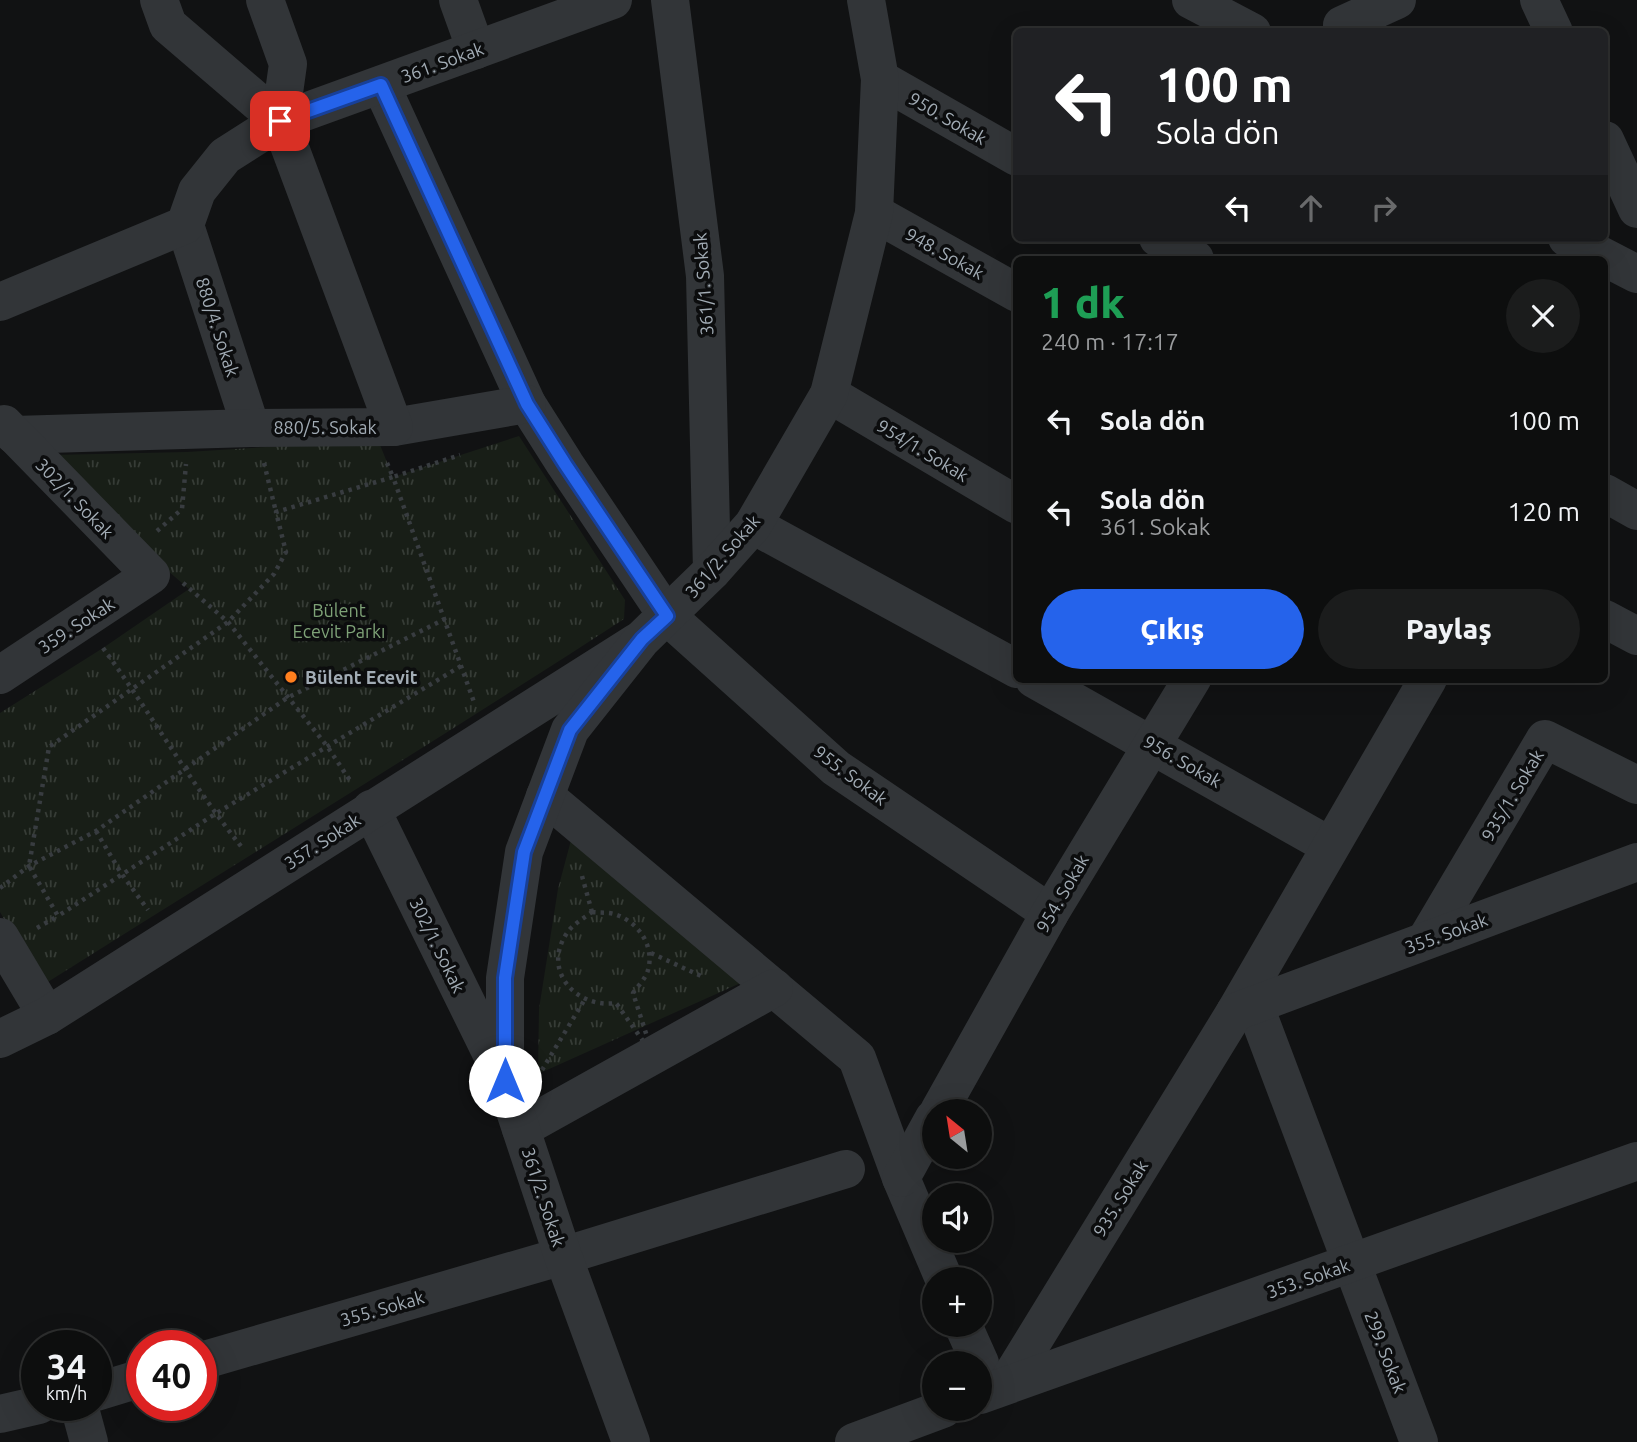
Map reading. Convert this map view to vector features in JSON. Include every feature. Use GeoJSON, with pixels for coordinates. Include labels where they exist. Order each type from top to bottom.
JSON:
{"type":"FeatureCollection","features":[{"type":"Feature","properties":{"kind":"street"},"geometry":{"type":"LineString","coordinates":[[159,0],[168,25],[280,121]]}},
{"type":"Feature","properties":{"kind":"street"},"geometry":{"type":"LineString","coordinates":[[265,0],[288,64],[280,121]]}},
{"type":"Feature","properties":{"kind":"street"},"geometry":{"type":"LineString","coordinates":[[458,0],[476,50]]}},
{"type":"Feature","properties":{"kind":"street","name":"361. Sokak"},"geometry":{"type":"LineString","coordinates":[[185,225],[197,191],[225,156],[280,121],[613,0]]}},
{"type":"Feature","properties":{"kind":"street","name":"361/1. Sokak"},"geometry":{"type":"LineString","coordinates":[[670,0],[705,276],[712,570]]}},
{"type":"Feature","properties":{"kind":"street","name":"361/2. Sokak"},"geometry":{"type":"LineString","coordinates":[[631,1442],[563,1256],[514,1108],[505,978],[524,852],[570,730],[655,628],[753,525],[829,394],[874,213],[880,79],[866,0]]}},
{"type":"Feature","properties":{"kind":"street"},"geometry":{"type":"LineString","coordinates":[[1191,0],[1244,28]]}},
{"type":"Feature","properties":{"kind":"street"},"geometry":{"type":"LineString","coordinates":[[1339,19],[1397,0]]}},
{"type":"Feature","properties":{"kind":"street"},"geometry":{"type":"LineString","coordinates":[[1539,0],[1552,28]]}},
{"type":"Feature","properties":{"kind":"street","name":"950. Sokak"},"geometry":{"type":"LineString","coordinates":[[880,79],[1013,155]]}},
{"type":"Feature","properties":{"kind":"street","name":"955. Sokak"},"geometry":{"type":"LineString","coordinates":[[381,85],[527,404],[565,464],[655,628],[836,768],[1050,913]]}},
{"type":"Feature","properties":{"kind":"street","name":"880/5. Sokak"},"geometry":{"type":"LineString","coordinates":[[7,427],[257,445],[388,440],[280,121]]}},
{"type":"Feature","properties":{"kind":"street"},"geometry":{"type":"LineString","coordinates":[[1608,146],[1637,209]]}},
{"type":"Feature","properties":{"kind":"street","name":"948. Sokak"},"geometry":{"type":"LineString","coordinates":[[874,213],[1013,291]]}},
{"type":"Feature","properties":{"kind":"street"},"geometry":{"type":"LineString","coordinates":[[0,302],[185,225]]}},
{"type":"Feature","properties":{"kind":"street","name":"880/4. Sokak"},"geometry":{"type":"LineString","coordinates":[[185,225],[257,445]]}},
{"type":"Feature","properties":{"kind":"street"},"geometry":{"type":"LineString","coordinates":[[1165,242],[1190,256]]}},
{"type":"Feature","properties":{"kind":"street"},"geometry":{"type":"LineString","coordinates":[[1575,242],[1602,256]]}},
{"type":"Feature","properties":{"kind":"street"},"geometry":{"type":"LineString","coordinates":[[1608,259],[1637,274]]}},
{"type":"Feature","properties":{"kind":"street","name":"954/1. Sokak"},"geometry":{"type":"LineString","coordinates":[[829,394],[1013,503]]}},
{"type":"Feature","properties":{"kind":"street"},"geometry":{"type":"LineString","coordinates":[[388,440],[527,404]]}},
{"type":"Feature","properties":{"kind":"street","name":"302/1. Sokak"},"geometry":{"type":"LineString","coordinates":[[7,427],[164,572]]}},
{"type":"Feature","properties":{"kind":"street"},"geometry":{"type":"LineString","coordinates":[[1608,496],[1637,511]]}},
{"type":"Feature","properties":{"kind":"street"},"geometry":{"type":"LineString","coordinates":[[753,525],[1013,667]]}},
{"type":"Feature","properties":{"kind":"street","name":"359. Sokak"},"geometry":{"type":"LineString","coordinates":[[0,675],[164,572]]}},
{"type":"Feature","properties":{"kind":"street"},"geometry":{"type":"LineString","coordinates":[[1608,621],[1637,636]]}},
{"type":"Feature","properties":{"kind":"street","name":"357. Sokak"},"geometry":{"type":"LineString","coordinates":[[0,1039],[47,1016],[363,799],[655,628]]}},
{"type":"Feature","properties":{"kind":"street","name":"956. Sokak"},"geometry":{"type":"LineString","coordinates":[[1041,683],[1331,845]]}},
{"type":"Feature","properties":{"kind":"street","name":"954. Sokak"},"geometry":{"type":"LineString","coordinates":[[946,1099],[1050,913],[1189,683]]}},
{"type":"Feature","properties":{"kind":"street","name":"935. Sokak"},"geometry":{"type":"LineString","coordinates":[[992,1373],[1245,1008],[1331,845],[1426,683]]}},
{"type":"Feature","properties":{"kind":"street","name":"935/1. Sokak"},"geometry":{"type":"LineString","coordinates":[[1426,940],[1545,738],[1637,785]]}},
{"type":"Feature","properties":{"kind":"street"},"geometry":{"type":"LineString","coordinates":[[545,796],[857,1058],[901,1178],[939,1267]]}},
{"type":"Feature","properties":{"kind":"street","name":"302/1. Sokak"},"geometry":{"type":"LineString","coordinates":[[363,799],[514,1108]]}},
{"type":"Feature","properties":{"kind":"street","name":"355. Sokak"},"geometry":{"type":"LineString","coordinates":[[1245,1008],[1637,862]]}},
{"type":"Feature","properties":{"kind":"street"},"geometry":{"type":"LineString","coordinates":[[0,937],[47,1016]]}},
{"type":"Feature","properties":{"kind":"street"},"geometry":{"type":"LineString","coordinates":[[514,1108],[653,1055],[774,988]]}},
{"type":"Feature","properties":{"kind":"street","name":"299. Sokak"},"geometry":{"type":"LineString","coordinates":[[1245,1008],[1352,1262],[1419,1442]]}},
{"type":"Feature","properties":{"kind":"street"},"geometry":{"type":"LineString","coordinates":[[901,1178],[922,1140]]}},
{"type":"Feature","properties":{"kind":"street","name":"353. Sokak"},"geometry":{"type":"LineString","coordinates":[[992,1378],[1352,1262],[1637,1161]]}},
{"type":"Feature","properties":{"kind":"street","name":"355. Sokak"},"geometry":{"type":"LineString","coordinates":[[217,1356],[563,1256],[846,1169]]}},
{"type":"Feature","properties":{"kind":"street"},"geometry":{"type":"LineString","coordinates":[[0,1414],[21,1409]]}},
{"type":"Feature","properties":{"kind":"street"},"geometry":{"type":"LineString","coordinates":[[854,1442],[922,1417]]}},
{"type":"Feature","properties":{"kind":"street"},"geometry":{"type":"LineString","coordinates":[[83,1421],[89,1442]]}},
{"type":"Feature","properties":{"kind":"path"},"geometry":{"type":"LineString","coordinates":[[388,440],[393,477],[479,714]]}},
{"type":"Feature","properties":{"kind":"path"},"geometry":{"type":"LineString","coordinates":[[257,445],[286,552],[274,574],[228,622],[50,747],[29,866],[58,916],[215,814],[461,666]]}},
{"type":"Feature","properties":{"kind":"path"},"geometry":{"type":"LineString","coordinates":[[164,572],[182,509],[187,453]]}},
{"type":"Feature","properties":{"kind":"path"},"geometry":{"type":"LineString","coordinates":[[276,512],[468,453]]}},
{"type":"Feature","properties":{"kind":"path"},"geometry":{"type":"LineString","coordinates":[[164,572],[228,622],[327,746],[363,799]]}},
{"type":"Feature","properties":{"kind":"path"},"geometry":{"type":"LineString","coordinates":[[164,572],[189,589]]}},
{"type":"Feature","properties":{"kind":"path"},"geometry":{"type":"LineString","coordinates":[[0,888],[29,866],[96,831],[287,698],[445,619]]}},
{"type":"Feature","properties":{"kind":"path"},"geometry":{"type":"LineString","coordinates":[[113,640],[103,648],[215,814],[248,855]]}},
{"type":"Feature","properties":{"kind":"path"},"geometry":{"type":"LineString","coordinates":[[96,831],[121,873],[153,916]]}},
{"type":"Feature","properties":{"kind":"path"},"geometry":{"type":"LineString","coordinates":[[592,912],[613,914],[627,919],[642,933],[651,953],[648,972],[633,993],[653,1055],[616,1003],[603,1005],[585,999],[567,986],[559,967],[559,954],[567,933],[592,912]]}},
{"type":"Feature","properties":{"kind":"path"},"geometry":{"type":"LineString","coordinates":[[514,1108],[585,999]]}},
{"type":"Feature","properties":{"kind":"green space","name":"Bülent Ecevit Parkı"},"geometry":{"type":"Polygon","coordinates":[[[519,436],[625,600],[624,619],[43,985],[0,912],[0,713],[103,648],[189,589],[139,546],[52,455],[187,452],[378,440],[393,477],[519,436]]]}},
{"type":"Feature","properties":{"kind":"green space"},"geometry":{"type":"Polygon","coordinates":[[[574,829],[754,977],[538,1074],[539,1009],[558,889],[574,829]]]}},
{"type":"Feature","properties":{"kind":"place","name":"Bülent Ecevit"},"geometry":{"type":"Point","coordinates":[291,677]}},
{"type":"Feature","properties":{"kind":"route"},"geometry":{"type":"LineString","coordinates":[[280,121],[381,85],[527,404],[667,616],[642,639],[570,730],[524,852],[505,978],[505,1081]]}}]}
